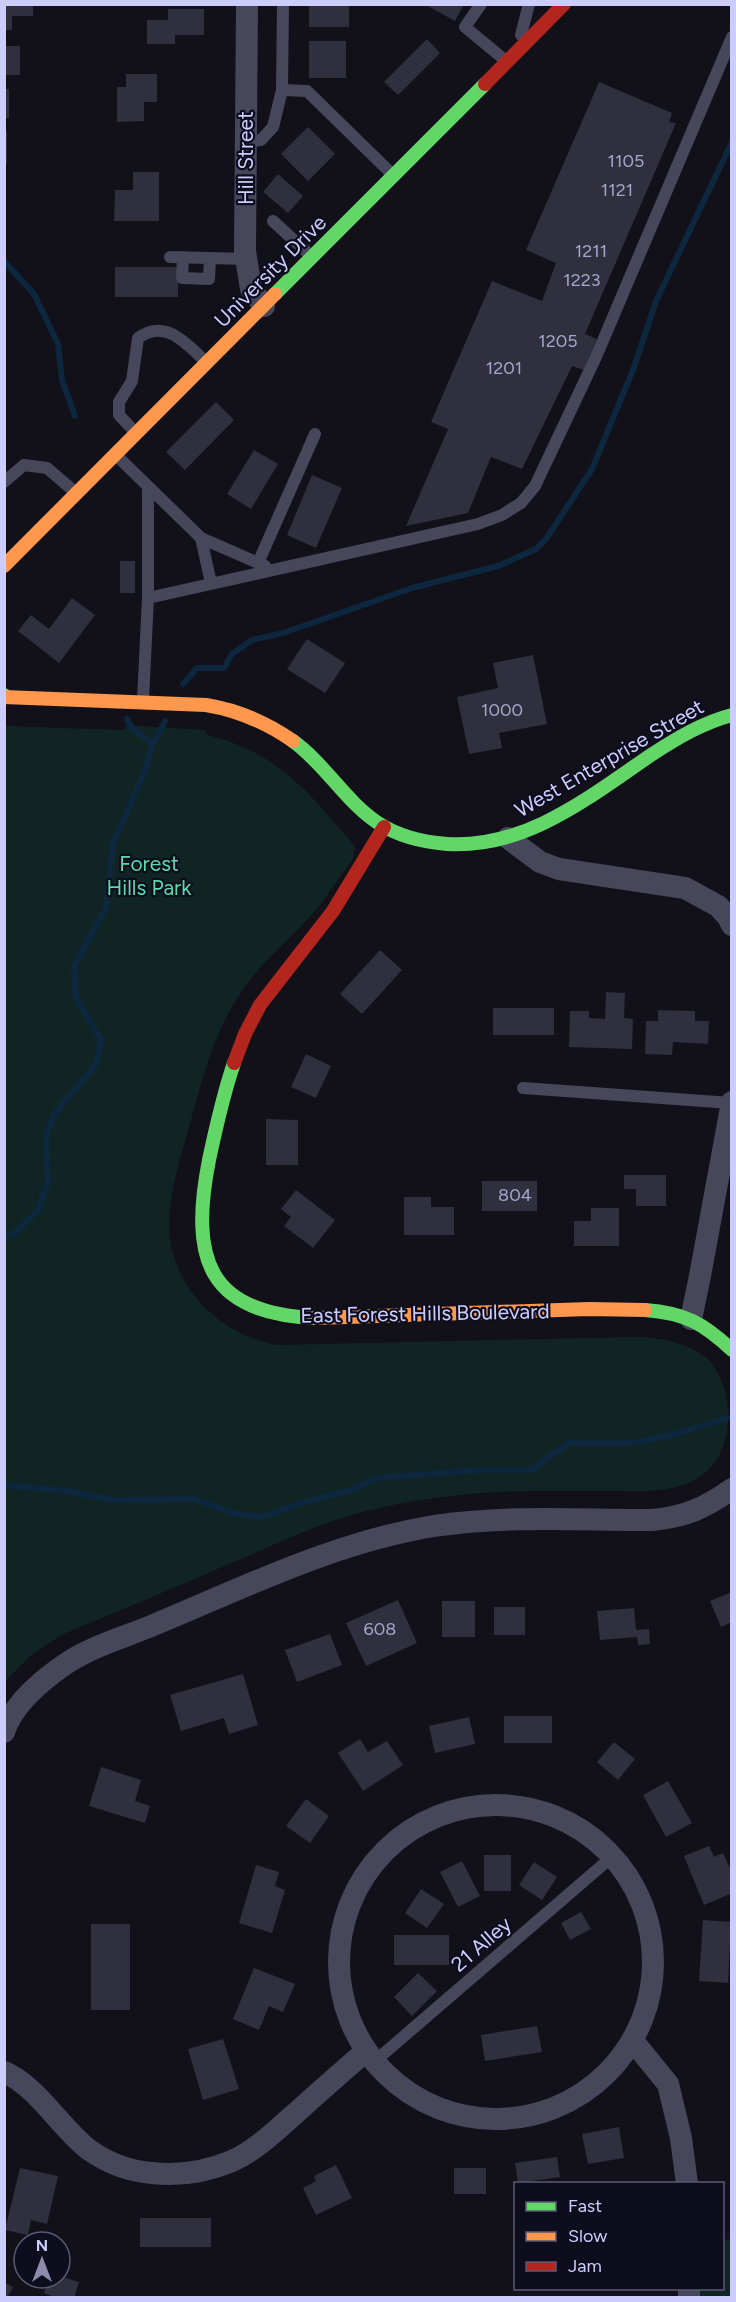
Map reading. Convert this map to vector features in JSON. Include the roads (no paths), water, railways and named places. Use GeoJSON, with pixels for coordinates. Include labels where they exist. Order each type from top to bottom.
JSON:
{"type":"FeatureCollection","features":[{"type":"Feature","properties":{"kind":"street","name":"Hill Street"},"geometry":{"type":"LineString","coordinates":[[247,4],[246,259],[250,289],[264,306]]}},
{"type":"Feature","properties":{"kind":"street","name":"University Drive"},"geometry":{"type":"LineString","coordinates":[[4,566],[564,4]]}},
{"type":"Feature","properties":{"kind":"street"},"geometry":{"type":"LineString","coordinates":[[5,696],[214,706],[262,723],[304,750],[366,814],[384,827]]}},
{"type":"Feature","properties":{"kind":"street","name":"West Enterprise Street"},"geometry":{"type":"LineString","coordinates":[[384,827],[412,839],[431,843],[467,844],[508,838],[530,830],[562,813],[697,727],[732,715]]}},
{"type":"Feature","properties":{"kind":"street","name":"East Forest Hills Boulevard"},"geometry":{"type":"LineString","coordinates":[[384,827],[336,909],[265,997],[239,1049],[216,1126],[202,1199],[200,1235],[202,1250],[217,1279],[242,1302],[256,1309],[279,1315],[332,1317],[630,1309],[662,1312],[691,1319],[704,1325],[732,1350]]}},
{"type":"Feature","properties":{"kind":"street"},"geometry":{"type":"LineString","coordinates":[[508,838],[540,862],[559,869],[685,888],[718,906],[732,925]]}},
{"type":"Feature","properties":{"kind":"street"},"geometry":{"type":"LineString","coordinates":[[691,1319],[731,1102]]}},
{"type":"Feature","properties":{"kind":"street"},"geometry":{"type":"LineString","coordinates":[[4,1732],[13,1714],[24,1700],[49,1677],[82,1654],[227,1593],[357,1542],[437,1525],[494,1521],[676,1518],[702,1508],[732,1488]]}},
{"type":"Feature","properties":{"kind":"street"},"geometry":{"type":"LineString","coordinates":[[485,1804],[509,1805],[533,1809],[577,1826],[613,1856],[638,1893],[652,1935],[653,1967],[649,2000],[633,2041],[598,2082],[576,2097],[535,2114],[500,2119],[465,2116],[430,2105],[400,2087],[370,2056],[354,2030],[345,2008],[338,1962],[340,1938],[353,1893],[365,1872],[398,1838],[439,1815],[485,1804]]}},
{"type":"Feature","properties":{"kind":"street"},"geometry":{"type":"LineString","coordinates":[[633,2041],[668,2084],[681,2138],[687,2182]]}},
{"type":"Feature","properties":{"kind":"street"},"geometry":{"type":"LineString","coordinates":[[4,2072],[25,2085],[62,2125],[100,2157],[120,2167],[139,2172],[187,2174],[233,2161],[265,2141],[370,2056]]}},
{"type":"Feature","properties":{"kind":"lane"},"geometry":{"type":"LineString","coordinates":[[246,142],[261,140],[273,127],[282,90],[283,4]]}},
{"type":"Feature","properties":{"kind":"lane"},"geometry":{"type":"LineString","coordinates":[[481,4],[465,27],[507,62]]}},
{"type":"Feature","properties":{"kind":"lane"},"geometry":{"type":"LineString","coordinates":[[518,51],[529,4]]}},
{"type":"Feature","properties":{"kind":"lane"},"geometry":{"type":"LineString","coordinates":[[148,598],[478,524],[502,515],[521,503],[535,486],[547,463],[596,357],[732,37]]}},
{"type":"Feature","properties":{"kind":"lane"},"geometry":{"type":"LineString","coordinates":[[282,90],[307,91],[394,176]]}},
{"type":"Feature","properties":{"kind":"lane"},"geometry":{"type":"LineString","coordinates":[[273,221],[313,257]]}},
{"type":"Feature","properties":{"kind":"lane"},"geometry":{"type":"LineString","coordinates":[[170,257],[246,259]]}},
{"type":"Feature","properties":{"kind":"lane"},"geometry":{"type":"LineString","coordinates":[[183,257],[182,278],[209,279],[210,258]]}},
{"type":"Feature","properties":{"kind":"lane"},"geometry":{"type":"LineString","coordinates":[[137,434],[119,415],[119,402],[132,381],[138,338],[148,330],[166,331],[183,340],[207,363]]}},
{"type":"Feature","properties":{"kind":"lane"},"geometry":{"type":"LineString","coordinates":[[258,563],[315,434]]}},
{"type":"Feature","properties":{"kind":"lane"},"geometry":{"type":"LineString","coordinates":[[115,455],[201,538],[274,570]]}},
{"type":"Feature","properties":{"kind":"lane"},"geometry":{"type":"LineString","coordinates":[[4,482],[24,465],[48,468],[77,494]]}},
{"type":"Feature","properties":{"kind":"lane"},"geometry":{"type":"LineString","coordinates":[[143,701],[148,598],[148,487]]}},
{"type":"Feature","properties":{"kind":"lane"},"geometry":{"type":"LineString","coordinates":[[201,538],[211,584]]}},
{"type":"Feature","properties":{"kind":"lane"},"geometry":{"type":"LineString","coordinates":[[523,1088],[731,1102]]}},
{"type":"Feature","properties":{"kind":"lane","name":"21 Alley"},"geometry":{"type":"LineString","coordinates":[[370,2056],[613,1856]]}},
{"type":"Feature","properties":{"kind":"waterway"},"geometry":{"type":"LineString","coordinates":[[183,684],[197,668],[224,668],[232,654],[252,640],[283,633],[412,588],[498,566],[536,549],[546,539],[592,469],[633,370],[656,301],[732,142]]}},
{"type":"Feature","properties":{"kind":"waterway"},"geometry":{"type":"LineString","coordinates":[[4,261],[34,294],[58,344],[62,380],[75,416]]}},
{"type":"Feature","properties":{"kind":"waterway"},"geometry":{"type":"LineString","coordinates":[[127,719],[132,728],[153,744]]}},
{"type":"Feature","properties":{"kind":"waterway"},"geometry":{"type":"LineString","coordinates":[[4,1237],[13,1234],[38,1211],[48,1182],[46,1135],[55,1113],[96,1064],[101,1040],[76,998],[74,966],[106,908],[113,844],[143,775],[153,744],[165,721]]}},
{"type":"Feature","properties":{"kind":"waterway"},"geometry":{"type":"LineString","coordinates":[[4,1485],[66,1491],[114,1500],[194,1499],[232,1513],[262,1517],[301,1503],[351,1490],[377,1478],[479,1470],[532,1470],[568,1443],[632,1443],[672,1435],[727,1418]]}},
{"type":"Feature","properties":{"kind":"park label","name":"Forest Hills Park"},"geometry":{"type":"Point","coordinates":[149,875]}}]}
